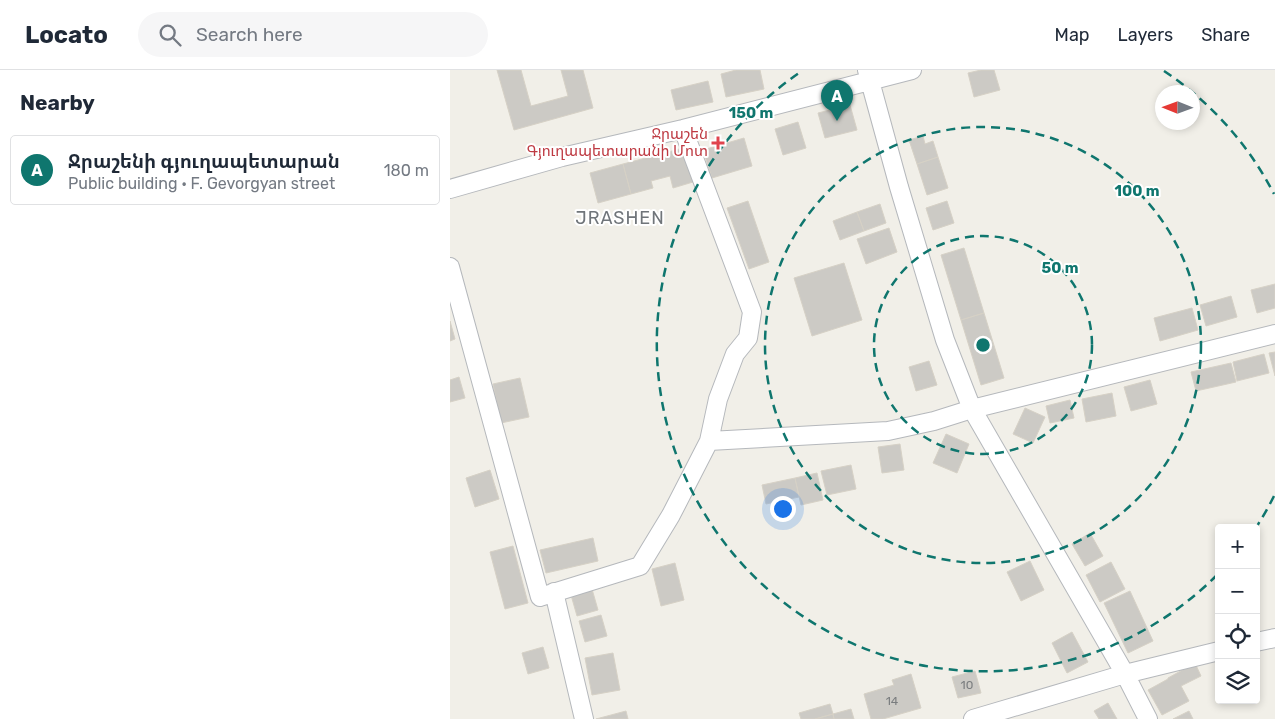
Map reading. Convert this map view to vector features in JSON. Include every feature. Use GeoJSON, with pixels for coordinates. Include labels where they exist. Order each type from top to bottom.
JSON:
{"type":"FeatureCollection","features":[{"type":"Feature","properties":{"kind":"street"},"geometry":{"type":"LineString","coordinates":[[450,189],[562,157],[683,129],[868,76],[912,70]]}},
{"type":"Feature","properties":{"kind":"street"},"geometry":{"type":"LineString","coordinates":[[868,76],[899,188],[945,340],[972,409],[1125,674],[1148,719]]}},
{"type":"Feature","properties":{"kind":"street"},"geometry":{"type":"LineString","coordinates":[[450,268],[540,597],[640,566],[671,516],[709,441],[718,399],[735,354],[748,338],[752,312],[683,129]]}},
{"type":"Feature","properties":{"kind":"street"},"geometry":{"type":"LineString","coordinates":[[709,441],[888,430],[934,421],[972,409],[1275,334]]}},
{"type":"Feature","properties":{"kind":"street"},"geometry":{"type":"LineString","coordinates":[[554,592],[584,719]]}},
{"type":"Feature","properties":{"kind":"street"},"geometry":{"type":"LineString","coordinates":[[1260,641],[1275,638]]}},
{"type":"Feature","properties":{"kind":"street"},"geometry":{"type":"LineString","coordinates":[[973,719],[1125,674],[1215,653]]}},
{"type":"Feature","properties":{"kind":"building"},"geometry":{"type":"Polygon","coordinates":[[[497,70],[521,70],[531,106],[568,96],[561,70],[583,70],[593,108],[514,130],[497,70]]]}},
{"type":"Feature","properties":{"kind":"building"},"geometry":{"type":"Polygon","coordinates":[[[736,70],[760,70],[764,89],[726,97],[721,74],[736,70]]]}},
{"type":"Feature","properties":{"kind":"building"},"geometry":{"type":"Polygon","coordinates":[[[994,70],[1000,90],[974,97],[968,73],[994,70]]]}},
{"type":"Feature","properties":{"kind":"building"},"geometry":{"type":"Polygon","coordinates":[[[708,81],[713,102],[676,110],[671,90],[708,81]]]}},
{"type":"Feature","properties":{"kind":"building"},"geometry":{"type":"Polygon","coordinates":[[[850,105],[857,130],[825,138],[818,113],[850,105]]]}},
{"type":"Feature","properties":{"kind":"building"},"geometry":{"type":"Polygon","coordinates":[[[798,122],[806,148],[783,155],[775,129],[798,122]]]}},
{"type":"Feature","properties":{"kind":"building"},"geometry":{"type":"Polygon","coordinates":[[[923,136],[925,144],[933,141],[938,157],[917,164],[909,140],[923,136]]]}},
{"type":"Feature","properties":{"kind":"building"},"geometry":{"type":"Polygon","coordinates":[[[744,138],[752,166],[712,178],[703,150],[744,138]]]}},
{"type":"Feature","properties":{"kind":"building"},"geometry":{"type":"Polygon","coordinates":[[[683,148],[693,182],[673,188],[670,176],[651,181],[653,188],[631,194],[623,164],[683,148]]]}},
{"type":"Feature","properties":{"kind":"building"},"geometry":{"type":"Polygon","coordinates":[[[938,157],[948,188],[927,195],[917,164],[938,157]]]}},
{"type":"Feature","properties":{"kind":"building"},"geometry":{"type":"Polygon","coordinates":[[[623,164],[631,194],[598,203],[590,173],[623,164]]]}},
{"type":"Feature","properties":{"kind":"building"},"geometry":{"type":"Polygon","coordinates":[[[748,201],[769,262],[749,269],[727,208],[748,201]]]}},
{"type":"Feature","properties":{"kind":"building"},"geometry":{"type":"Polygon","coordinates":[[[947,201],[954,223],[933,230],[926,208],[947,201]]]}},
{"type":"Feature","properties":{"kind":"building"},"geometry":{"type":"Polygon","coordinates":[[[880,204],[886,223],[864,231],[857,212],[880,204]]]}},
{"type":"Feature","properties":{"kind":"building"},"geometry":{"type":"Polygon","coordinates":[[[857,212],[864,231],[840,240],[833,221],[857,212]]]}},
{"type":"Feature","properties":{"kind":"building"},"geometry":{"type":"Polygon","coordinates":[[[889,228],[897,252],[866,264],[857,239],[889,228]]]}},
{"type":"Feature","properties":{"kind":"building"},"geometry":{"type":"Polygon","coordinates":[[[964,248],[984,313],[961,320],[941,255],[964,248]]]}},
{"type":"Feature","properties":{"kind":"building"},"geometry":{"type":"Polygon","coordinates":[[[844,263],[862,320],[812,336],[794,278],[844,263]]]}},
{"type":"Feature","properties":{"kind":"building"},"geometry":{"type":"Polygon","coordinates":[[[1275,284],[1275,308],[1257,313],[1251,290],[1275,284]]]}},
{"type":"Feature","properties":{"kind":"building"},"geometry":{"type":"Polygon","coordinates":[[[1231,296],[1237,317],[1206,326],[1200,305],[1231,296]]]}},
{"type":"Feature","properties":{"kind":"building"},"geometry":{"type":"Polygon","coordinates":[[[1192,308],[1198,330],[1160,341],[1154,318],[1192,308]]]}},
{"type":"Feature","properties":{"kind":"building"},"geometry":{"type":"Polygon","coordinates":[[[984,313],[1004,378],[981,385],[961,320],[984,313]]]}},
{"type":"Feature","properties":{"kind":"building"},"geometry":{"type":"Polygon","coordinates":[[[450,321],[455,339],[450,341],[450,321]]]}},
{"type":"Feature","properties":{"kind":"building"},"geometry":{"type":"Polygon","coordinates":[[[1275,352],[1275,376],[1269,353],[1275,352]]]}},
{"type":"Feature","properties":{"kind":"building"},"geometry":{"type":"Polygon","coordinates":[[[1264,354],[1269,373],[1237,381],[1233,362],[1264,354]]]}},
{"type":"Feature","properties":{"kind":"building"},"geometry":{"type":"Polygon","coordinates":[[[929,361],[937,385],[916,391],[909,367],[929,361]]]}},
{"type":"Feature","properties":{"kind":"building"},"geometry":{"type":"Polygon","coordinates":[[[1231,363],[1236,382],[1196,391],[1191,372],[1231,363]]]}},
{"type":"Feature","properties":{"kind":"building"},"geometry":{"type":"Polygon","coordinates":[[[459,377],[465,398],[450,402],[450,380],[459,377]]]}},
{"type":"Feature","properties":{"kind":"building"},"geometry":{"type":"Polygon","coordinates":[[[520,378],[529,417],[501,423],[493,384],[520,378]]]}},
{"type":"Feature","properties":{"kind":"building"},"geometry":{"type":"Polygon","coordinates":[[[1150,380],[1157,404],[1131,411],[1124,387],[1150,380]]]}},
{"type":"Feature","properties":{"kind":"building"},"geometry":{"type":"Polygon","coordinates":[[[1112,393],[1116,416],[1086,422],[1082,399],[1112,393]]]}},
{"type":"Feature","properties":{"kind":"building"},"geometry":{"type":"Polygon","coordinates":[[[1070,400],[1074,418],[1050,423],[1046,406],[1070,400]]]}},
{"type":"Feature","properties":{"kind":"building"},"geometry":{"type":"Polygon","coordinates":[[[1025,408],[1045,417],[1033,443],[1013,434],[1025,408]]]}},
{"type":"Feature","properties":{"kind":"building"},"geometry":{"type":"Polygon","coordinates":[[[946,434],[969,444],[957,473],[933,463],[946,434]]]}},
{"type":"Feature","properties":{"kind":"building"},"geometry":{"type":"Polygon","coordinates":[[[900,444],[904,470],[882,473],[878,447],[900,444]]]}},
{"type":"Feature","properties":{"kind":"building"},"geometry":{"type":"Polygon","coordinates":[[[851,465],[856,489],[827,495],[821,471],[851,465]]]}},
{"type":"Feature","properties":{"kind":"building"},"geometry":{"type":"Polygon","coordinates":[[[490,470],[499,499],[475,507],[466,478],[490,470]]]}},
{"type":"Feature","properties":{"kind":"building"},"geometry":{"type":"Polygon","coordinates":[[[817,473],[823,500],[801,505],[795,478],[817,473]]]}},
{"type":"Feature","properties":{"kind":"building"},"geometry":{"type":"Polygon","coordinates":[[[795,478],[799,497],[766,504],[762,485],[795,478]]]}},
{"type":"Feature","properties":{"kind":"building"},"geometry":{"type":"Polygon","coordinates":[[[1090,533],[1103,556],[1085,566],[1072,544],[1090,533]]]}},
{"type":"Feature","properties":{"kind":"building"},"geometry":{"type":"Polygon","coordinates":[[[593,538],[598,561],[546,573],[540,550],[593,538]]]}},
{"type":"Feature","properties":{"kind":"building"},"geometry":{"type":"Polygon","coordinates":[[[513,546],[528,603],[505,609],[490,552],[513,546]]]}},
{"type":"Feature","properties":{"kind":"building"},"geometry":{"type":"Polygon","coordinates":[[[1030,561],[1044,590],[1021,601],[1007,572],[1030,561]]]}},
{"type":"Feature","properties":{"kind":"building"},"geometry":{"type":"Polygon","coordinates":[[[1111,562],[1125,589],[1100,602],[1086,575],[1111,562]]]}},
{"type":"Feature","properties":{"kind":"building"},"geometry":{"type":"Polygon","coordinates":[[[675,563],[684,600],[661,606],[652,569],[675,563]]]}},
{"type":"Feature","properties":{"kind":"building"},"geometry":{"type":"Polygon","coordinates":[[[592,589],[598,610],[577,616],[571,595],[592,589]]]}},
{"type":"Feature","properties":{"kind":"building"},"geometry":{"type":"Polygon","coordinates":[[[1130,591],[1153,641],[1128,653],[1104,603],[1130,591]]]}},
{"type":"Feature","properties":{"kind":"building"},"geometry":{"type":"Polygon","coordinates":[[[601,615],[607,636],[585,642],[579,621],[601,615]]]}},
{"type":"Feature","properties":{"kind":"building"},"geometry":{"type":"Polygon","coordinates":[[[1072,632],[1088,662],[1067,673],[1052,643],[1072,632]]]}},
{"type":"Feature","properties":{"kind":"building"},"geometry":{"type":"Polygon","coordinates":[[[543,647],[549,668],[528,674],[522,653],[543,647]]]}},
{"type":"Feature","properties":{"kind":"building"},"geometry":{"type":"Polygon","coordinates":[[[613,653],[620,690],[592,695],[585,658],[613,653]]]}},
{"type":"Feature","properties":{"kind":"building"},"geometry":{"type":"Polygon","coordinates":[[[1195,663],[1201,676],[1181,686],[1189,701],[1162,715],[1148,690],[1195,663]]]}},
{"type":"Feature","properties":{"kind":"building"},"geometry":{"type":"Polygon","coordinates":[[[975,671],[981,693],[958,698],[952,677],[975,671]]]}},
{"type":"Feature","properties":{"kind":"building"},"geometry":{"type":"Polygon","coordinates":[[[911,674],[921,708],[883,719],[871,719],[864,694],[894,685],[892,680],[911,674]]]}},
{"type":"Feature","properties":{"kind":"building"},"geometry":{"type":"Polygon","coordinates":[[[1108,703],[1117,719],[1099,719],[1094,711],[1108,703]]]}},
{"type":"Feature","properties":{"kind":"building"},"geometry":{"type":"Polygon","coordinates":[[[830,704],[833,714],[815,719],[801,719],[799,713],[830,704]]]}},
{"type":"Feature","properties":{"kind":"building"},"geometry":{"type":"Polygon","coordinates":[[[851,709],[854,719],[834,719],[833,714],[851,709]]]}},
{"type":"Feature","properties":{"kind":"building"},"geometry":{"type":"Polygon","coordinates":[[[626,711],[628,719],[596,719],[626,711]]]}},
{"type":"Feature","properties":{"kind":"building"},"geometry":{"type":"Polygon","coordinates":[[[1189,711],[1193,719],[1173,719],[1189,711]]]}},
{"type":"Feature","properties":{"kind":"building"},"geometry":{"type":"Polygon","coordinates":[[[833,714],[834,719],[815,719],[833,714]]]}},
{"type":"Feature","properties":{"kind":"place","name":"Ջրաշենի գյուղապետարան"},"geometry":{"type":"Point","coordinates":[837,121]}},
{"type":"Feature","properties":{"kind":"place","name":"Ջրաշեն Գյուղապետարանի Մոտ"},"geometry":{"type":"Point","coordinates":[718,143]}},
{"type":"Feature","properties":{"kind":"district","name":"JRASHEN"},"geometry":{"type":"Point","coordinates":[620,218]}}]}
